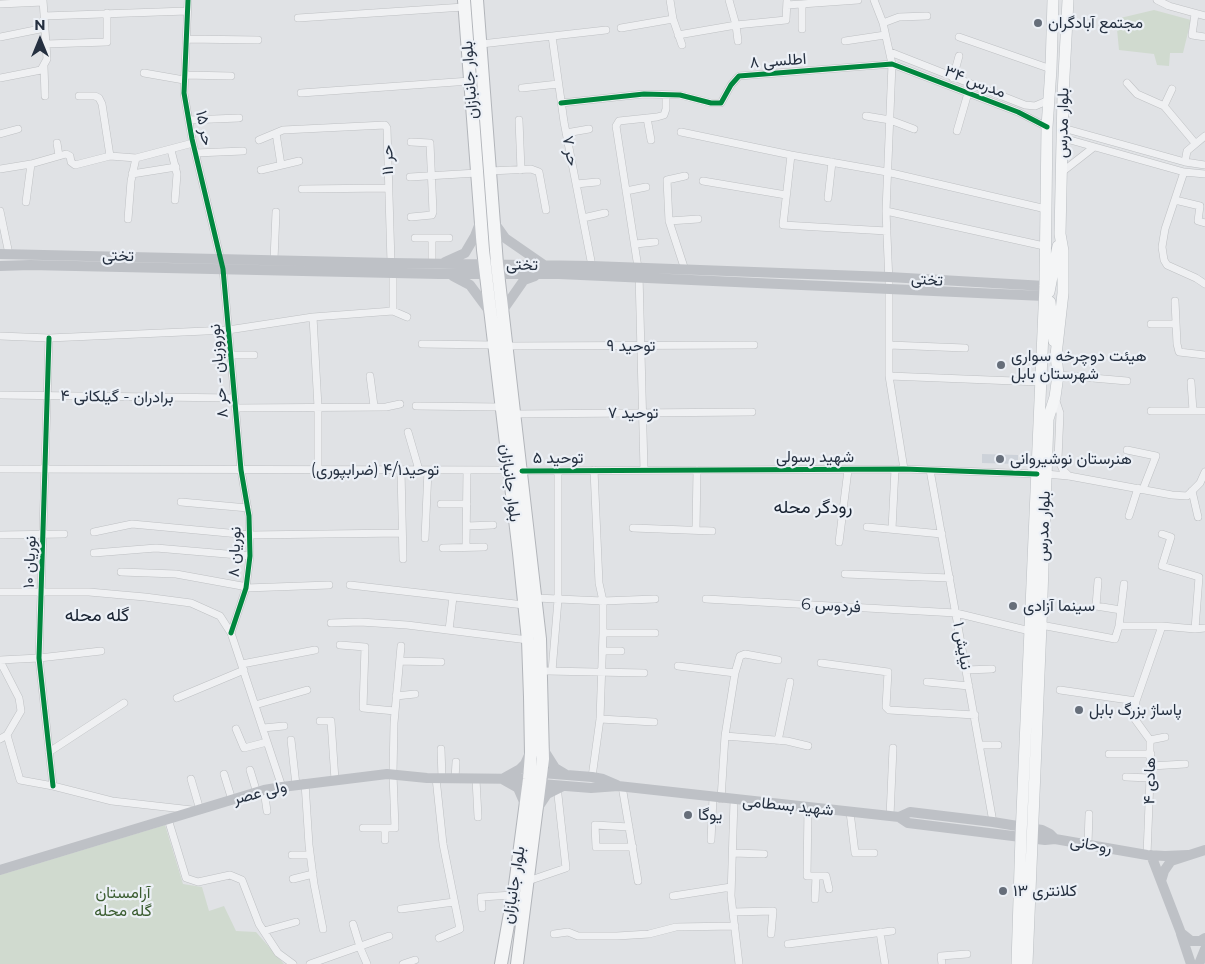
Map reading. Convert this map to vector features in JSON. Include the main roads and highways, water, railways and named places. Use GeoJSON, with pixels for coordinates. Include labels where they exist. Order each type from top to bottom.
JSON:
{"type":"FeatureCollection","features":[{"type":"Feature","properties":{"kind":"highway","name":"بلوار جانبازان"},"geometry":{"type":"LineString","coordinates":[[477,0],[484,172],[481,219],[492,269],[500,346],[501,407],[515,470],[547,672],[537,749],[529,779],[532,806],[528,881],[517,964]]}},
{"type":"Feature","properties":{"kind":"highway","name":"بلوار جانبازان"},"geometry":{"type":"LineString","coordinates":[[464,3],[470,81],[494,222],[492,269]]}},
{"type":"Feature","properties":{"kind":"highway","name":"بلوار جانبازان"},"geometry":{"type":"LineString","coordinates":[[500,346],[515,414],[515,470],[524,605],[537,749],[542,778],[532,806],[513,895],[501,964]]}},
{"type":"Feature","properties":{"kind":"main road","name":"بلوار مدرس"},"geometry":{"type":"LineString","coordinates":[[1017,964],[1041,626],[1040,382],[1046,291],[1044,246],[1052,0]]}},
{"type":"Feature","properties":{"kind":"main road","name":"بلوار مدرس"},"geometry":{"type":"LineString","coordinates":[[1027,964],[1030,631],[1041,474],[1048,418],[1058,376],[1056,355],[1063,293],[1063,252],[1060,234],[1063,95],[1068,0]]}},
{"type":"Feature","properties":{"kind":"main road"},"geometry":{"type":"LineString","coordinates":[[437,264],[464,253],[475,236],[481,219]]}},
{"type":"Feature","properties":{"kind":"main road"},"geometry":{"type":"LineString","coordinates":[[439,274],[456,277],[470,285],[496,311],[524,280],[543,270],[505,238],[494,222]]}},
{"type":"Feature","properties":{"kind":"main road"},"geometry":{"type":"LineString","coordinates":[[1056,355],[1046,291],[1060,234]]}},
{"type":"Feature","properties":{"kind":"main road","name":"تختی"},"geometry":{"type":"LineString","coordinates":[[4,254],[274,260],[392,268],[439,274],[492,269]]}},
{"type":"Feature","properties":{"kind":"main road","name":"تختی"},"geometry":{"type":"LineString","coordinates":[[0,266],[223,269],[392,268],[437,264],[492,269],[889,283]]}},
{"type":"Feature","properties":{"kind":"main road","name":"تختی"},"geometry":{"type":"LineString","coordinates":[[543,270],[592,266],[639,274],[685,270],[1046,291]]}},
{"type":"Feature","properties":{"kind":"main road"},"geometry":{"type":"LineString","coordinates":[[502,779],[520,769],[537,749],[555,768],[566,775]]}},
{"type":"Feature","properties":{"kind":"main road","name":"ولی عصر"},"geometry":{"type":"LineString","coordinates":[[0,870],[232,800],[282,787],[393,774],[455,779],[529,779]]}},
{"type":"Feature","properties":{"kind":"main road"},"geometry":{"type":"LineString","coordinates":[[529,779],[566,775],[592,777],[620,786]]}},
{"type":"Feature","properties":{"kind":"main road"},"geometry":{"type":"LineString","coordinates":[[542,778],[559,786],[591,788],[620,786]]}},
{"type":"Feature","properties":{"kind":"main road"},"geometry":{"type":"LineString","coordinates":[[502,779],[518,788],[532,806],[559,786]]}},
{"type":"Feature","properties":{"kind":"main road","name":"شهید بسطامی"},"geometry":{"type":"LineString","coordinates":[[620,786],[895,817],[908,824],[1027,832]]}},
{"type":"Feature","properties":{"kind":"main road","name":"شهید بسطامی"},"geometry":{"type":"LineString","coordinates":[[895,817],[910,812],[993,822],[1027,832]]}},
{"type":"Feature","properties":{"kind":"main road","name":"روحانی"},"geometry":{"type":"LineString","coordinates":[[1027,832],[1049,833],[1055,839],[1149,855],[1188,855]]}},
{"type":"Feature","properties":{"kind":"main road"},"geometry":{"type":"LineString","coordinates":[[1161,881],[1164,871],[1171,861],[1205,850]]}},
{"type":"Feature","properties":{"kind":"main road"},"geometry":{"type":"LineString","coordinates":[[1149,855],[1161,881],[1191,964]]}},
{"type":"Feature","properties":{"kind":"main road"},"geometry":{"type":"LineString","coordinates":[[1181,933],[1186,939],[1200,941],[1205,938]]}},
{"type":"Feature","properties":{"kind":"main road"},"geometry":{"type":"LineString","coordinates":[[1199,964],[1205,949]]}},
{"type":"Feature","properties":{"kind":"place","name":"مجتمع آبادگران"},"geometry":{"type":"Point","coordinates":[1038,23]}},
{"type":"Feature","properties":{"kind":"place","name":"هیئت دوچرخه سواری شهرستان بابل"},"geometry":{"type":"Point","coordinates":[1001,365]}},
{"type":"Feature","properties":{"kind":"place","name":"هنرستان نوشیروانی"},"geometry":{"type":"Point","coordinates":[1000,459]}},
{"type":"Feature","properties":{"kind":"place","name":"سینما آزادی"},"geometry":{"type":"Point","coordinates":[1013,606]}},
{"type":"Feature","properties":{"kind":"place","name":"پاساژ بزرگ بابل"},"geometry":{"type":"Point","coordinates":[1079,710]}},
{"type":"Feature","properties":{"kind":"place","name":"یوگا"},"geometry":{"type":"Point","coordinates":[688,815]}},
{"type":"Feature","properties":{"kind":"place","name":"کلانتری ۱۳"},"geometry":{"type":"Point","coordinates":[1003,891]}},
{"type":"Feature","properties":{"kind":"district","name":"رودگر محله"},"geometry":{"type":"Point","coordinates":[813,508]}},
{"type":"Feature","properties":{"kind":"district","name":"گله محله"},"geometry":{"type":"Point","coordinates":[97,616]}},
{"type":"Feature","properties":{"kind":"park label","name":"آرامستان گله محله"},"geometry":{"type":"Point","coordinates":[123,902]}}]}
